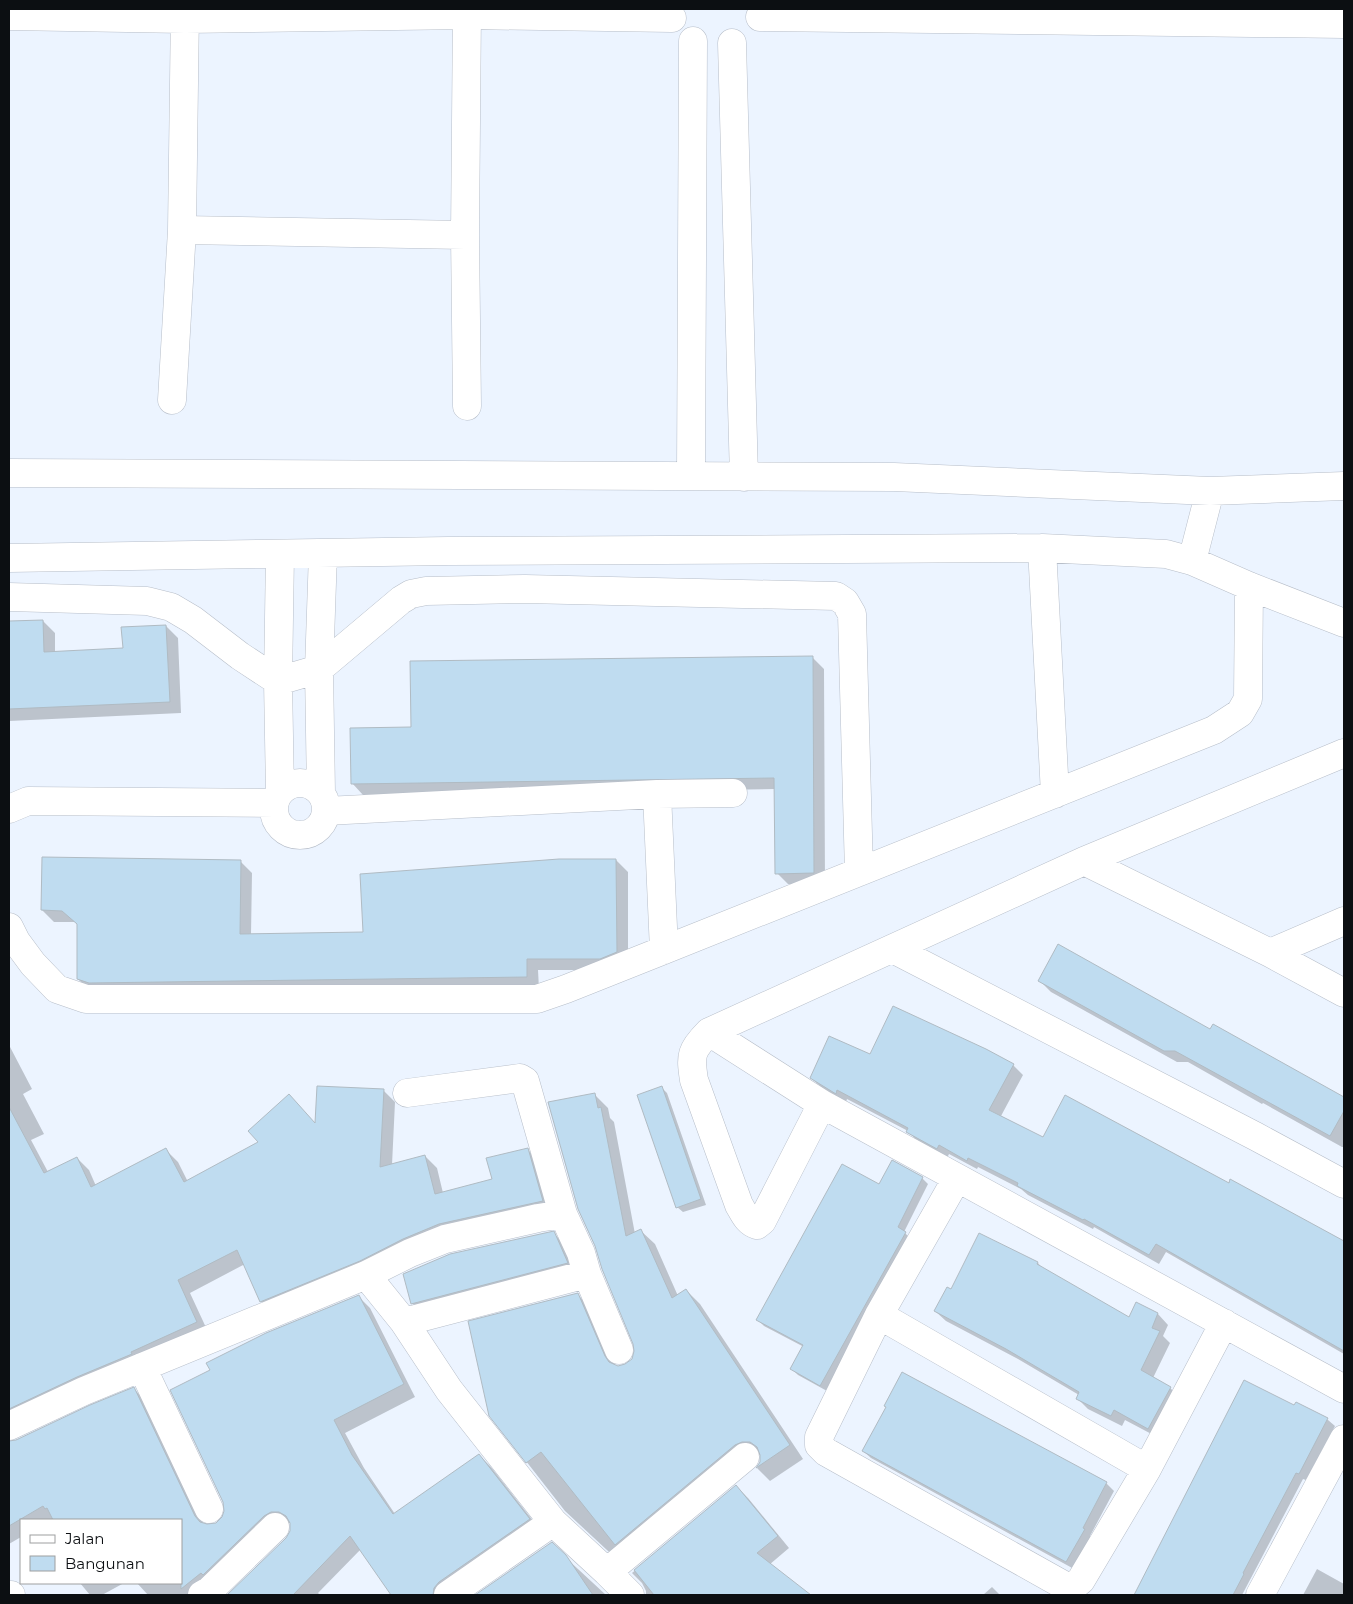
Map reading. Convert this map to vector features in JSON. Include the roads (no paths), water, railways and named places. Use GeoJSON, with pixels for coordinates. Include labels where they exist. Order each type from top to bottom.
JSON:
{"type":"FeatureCollection","features":[{"type":"Feature","properties":{"kind":"street"},"geometry":{"type":"LineString","coordinates":[[467,12],[465,235],[467,406]]}},
{"type":"Feature","properties":{"kind":"street"},"geometry":{"type":"LineString","coordinates":[[9,16],[467,12],[671,13],[680,31],[693,41],[708,46],[724,46],[739,41],[751,31],[761,13],[963,14],[1344,24]]}},
{"type":"Feature","properties":{"kind":"street"},"geometry":{"type":"LineString","coordinates":[[172,400],[182,230],[185,14]]}},
{"type":"Feature","properties":{"kind":"street"},"geometry":{"type":"LineString","coordinates":[[691,476],[693,41]]}},
{"type":"Feature","properties":{"kind":"street"},"geometry":{"type":"LineString","coordinates":[[732,43],[744,477]]}},
{"type":"Feature","properties":{"kind":"street"},"geometry":{"type":"LineString","coordinates":[[182,230],[465,235]]}},
{"type":"Feature","properties":{"kind":"street"},"geometry":{"type":"LineString","coordinates":[[9,473],[894,477],[1210,491],[1344,486]]}},
{"type":"Feature","properties":{"kind":"street"},"geometry":{"type":"LineString","coordinates":[[1192,561],[1210,491]]}},
{"type":"Feature","properties":{"kind":"street"},"geometry":{"type":"LineString","coordinates":[[1042,548],[1055,794]]}},
{"type":"Feature","properties":{"kind":"street"},"geometry":{"type":"LineString","coordinates":[[9,558],[448,551],[1042,548],[1166,554],[1192,561],[1249,586],[1344,623]]}},
{"type":"Feature","properties":{"kind":"street"},"geometry":{"type":"LineString","coordinates":[[280,554],[277,798],[274,816],[281,827],[292,834],[305,834],[316,829],[324,818],[319,669],[323,553]]}},
{"type":"Feature","properties":{"kind":"street"},"geometry":{"type":"LineString","coordinates":[[9,926],[16,941],[33,964],[57,989],[86,999],[538,999],[1214,730],[1240,713],[1248,699],[1249,586]]}},
{"type":"Feature","properties":{"kind":"street"},"geometry":{"type":"LineString","coordinates":[[9,597],[147,601],[171,607],[193,620],[240,656],[278,681],[319,669],[401,600],[411,594],[426,591],[525,589],[836,596],[845,602],[852,614],[859,872]]}},
{"type":"Feature","properties":{"kind":"street"},"geometry":{"type":"LineString","coordinates":[[822,1104],[762,1221],[757,1225],[752,1224],[738,1205],[694,1080],[692,1052],[709,1032],[1084,861],[1344,753]]}},
{"type":"Feature","properties":{"kind":"street"},"geometry":{"type":"LineString","coordinates":[[9,808],[28,801],[277,798],[290,784],[303,783],[313,786],[323,802]]}},
{"type":"Feature","properties":{"kind":"street"},"geometry":{"type":"LineString","coordinates":[[323,802],[733,793]]}},
{"type":"Feature","properties":{"kind":"street"},"geometry":{"type":"LineString","coordinates":[[657,794],[664,950]]}},
{"type":"Feature","properties":{"kind":"street"},"geometry":{"type":"LineString","coordinates":[[1084,861],[1270,953],[1344,993]]}},
{"type":"Feature","properties":{"kind":"street"},"geometry":{"type":"LineString","coordinates":[[1270,953],[1344,921]]}},
{"type":"Feature","properties":{"kind":"street"},"geometry":{"type":"LineString","coordinates":[[893,949],[1344,1184]]}},
{"type":"Feature","properties":{"kind":"street"},"geometry":{"type":"LineString","coordinates":[[709,1032],[822,1104],[1344,1389]]}},
{"type":"Feature","properties":{"kind":"street"},"geometry":{"type":"LineString","coordinates":[[406,1093],[520,1078],[526,1081],[564,1214],[619,1350]]}},
{"type":"Feature","properties":{"kind":"street"},"geometry":{"type":"LineString","coordinates":[[957,1178],[879,1315],[819,1437],[820,1445],[826,1452],[1067,1587],[1075,1585],[1081,1580],[1147,1469],[1224,1323]]}},
{"type":"Feature","properties":{"kind":"street"},"geometry":{"type":"LineString","coordinates":[[9,1426],[84,1391],[366,1275],[410,1253],[445,1239],[564,1214]]}},
{"type":"Feature","properties":{"kind":"street"},"geometry":{"type":"LineString","coordinates":[[404,1322],[587,1274]]}},
{"type":"Feature","properties":{"kind":"street"},"geometry":{"type":"LineString","coordinates":[[366,1275],[404,1322],[448,1390],[553,1522],[630,1595]]}},
{"type":"Feature","properties":{"kind":"street"},"geometry":{"type":"LineString","coordinates":[[879,1315],[1147,1469]]}},
{"type":"Feature","properties":{"kind":"street"},"geometry":{"type":"LineString","coordinates":[[142,1367],[209,1509]]}},
{"type":"Feature","properties":{"kind":"street"},"geometry":{"type":"LineString","coordinates":[[1260,1595],[1344,1438]]}},
{"type":"Feature","properties":{"kind":"street"},"geometry":{"type":"LineString","coordinates":[[607,1572],[745,1457]]}},
{"type":"Feature","properties":{"kind":"street"},"geometry":{"type":"LineString","coordinates":[[448,1595],[553,1522]]}},
{"type":"Feature","properties":{"kind":"street"},"geometry":{"type":"LineString","coordinates":[[202,1595],[209,1591],[275,1527]]}}]}
